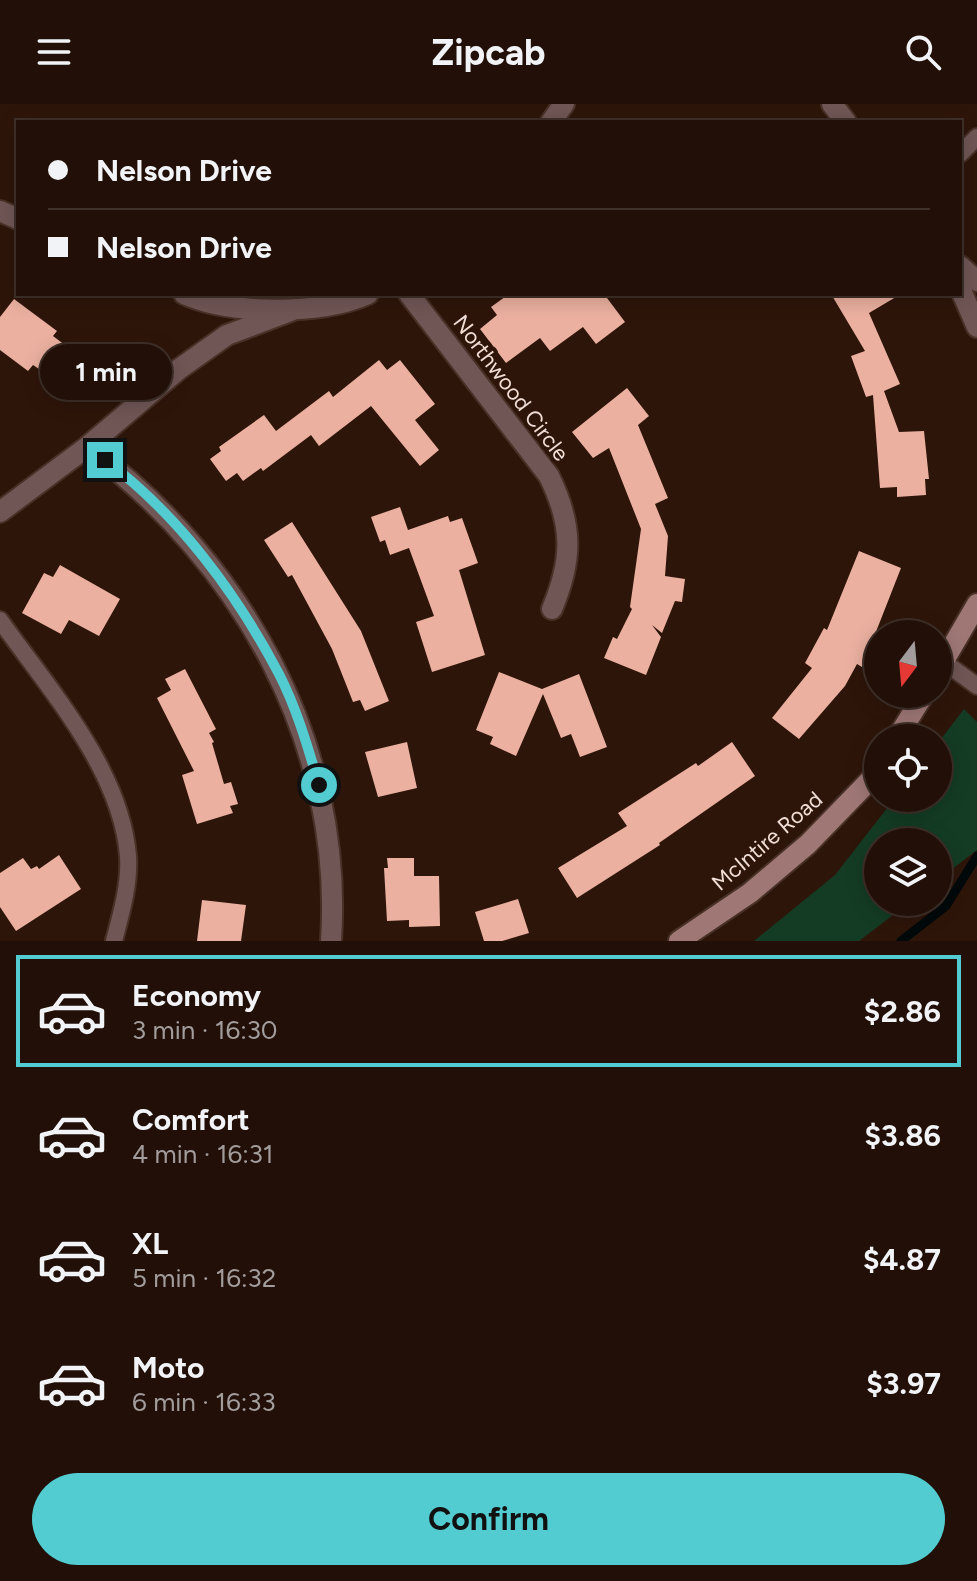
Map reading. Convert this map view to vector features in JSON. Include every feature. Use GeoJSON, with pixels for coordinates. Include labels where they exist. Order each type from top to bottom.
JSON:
{"type":"FeatureCollection","features":[{"type":"Feature","properties":{"kind":"main road"},"geometry":{"type":"LineString","coordinates":[[952,648],[977,604]]}},
{"type":"Feature","properties":{"kind":"main road","name":"McIntire Road"},"geometry":{"type":"LineString","coordinates":[[679,941],[750,893],[808,844],[864,786]]}},
{"type":"Feature","properties":{"kind":"street"},"geometry":{"type":"LineString","coordinates":[[832,104],[844,120]]}},
{"type":"Feature","properties":{"kind":"street"},"geometry":{"type":"LineString","coordinates":[[962,268],[977,281]]}},
{"type":"Feature","properties":{"kind":"street"},"geometry":{"type":"LineString","coordinates":[[962,293],[977,327]]}},
{"type":"Feature","properties":{"kind":"street"},"geometry":{"type":"LineString","coordinates":[[189,296],[245,307],[296,309],[329,305],[361,296]]}},
{"type":"Feature","properties":{"kind":"street","name":"Northwood Circle"},"geometry":{"type":"LineString","coordinates":[[411,296],[549,476],[560,498],[567,521],[569,551],[564,581],[552,609]]}},
{"type":"Feature","properties":{"kind":"street"},"geometry":{"type":"LineString","coordinates":[[0,512],[87,447],[179,369],[227,335],[296,309]]}},
{"type":"Feature","properties":{"kind":"street"},"geometry":{"type":"LineString","coordinates":[[87,447],[122,473],[176,525],[241,608],[280,676],[308,748],[329,835],[333,913],[331,941]]}},
{"type":"Feature","properties":{"kind":"lane"},"geometry":{"type":"LineString","coordinates":[[962,152],[977,137]]}},
{"type":"Feature","properties":{"kind":"lane"},"geometry":{"type":"LineString","coordinates":[[0,620],[86,742],[107,782],[125,833],[128,860],[124,905],[114,941]]}},
{"type":"Feature","properties":{"kind":"lane"},"geometry":{"type":"LineString","coordinates":[[952,673],[977,686]]}},
{"type":"Feature","properties":{"kind":"green space"},"geometry":{"type":"Polygon","coordinates":[[[964,709],[977,722],[977,850],[952,869],[952,828],[872,828],[884,812],[952,812],[952,725],[964,709]]]}},
{"type":"Feature","properties":{"kind":"green space"},"geometry":{"type":"Polygon","coordinates":[[[864,838],[864,916],[892,916],[859,941],[754,941],[835,875],[864,838]]]}},
{"type":"Feature","properties":{"kind":"building"},"geometry":{"type":"Polygon","coordinates":[[[506,296],[606,296],[625,322],[596,344],[583,327],[550,351],[540,338],[506,363],[480,329],[497,315],[491,307],[506,296]]]}},
{"type":"Feature","properties":{"kind":"building"},"geometry":{"type":"Polygon","coordinates":[[[832,296],[898,296],[869,313],[900,384],[884,391],[899,432],[924,431],[929,479],[925,479],[926,495],[897,497],[897,487],[880,488],[873,395],[866,397],[851,356],[865,351],[832,296]]]}},
{"type":"Feature","properties":{"kind":"building"},"geometry":{"type":"Polygon","coordinates":[[[14,299],[57,331],[53,336],[65,345],[45,373],[33,365],[28,371],[0,350],[0,317],[14,299]]]}},
{"type":"Feature","properties":{"kind":"building"},"geometry":{"type":"Polygon","coordinates":[[[379,360],[387,370],[400,360],[435,404],[415,420],[439,450],[420,466],[371,406],[319,446],[311,435],[263,471],[261,468],[243,481],[237,473],[226,481],[210,459],[221,451],[219,447],[264,415],[276,431],[329,391],[333,397],[379,360]]]}},
{"type":"Feature","properties":{"kind":"building"},"geometry":{"type":"Polygon","coordinates":[[[627,388],[649,416],[638,425],[668,498],[655,504],[668,536],[665,576],[685,579],[682,602],[675,601],[662,633],[652,625],[661,637],[646,675],[604,658],[613,637],[617,639],[632,609],[641,529],[609,448],[593,458],[572,432],[627,388]]]}},
{"type":"Feature","properties":{"kind":"building"},"geometry":{"type":"Polygon","coordinates":[[[400,507],[408,530],[448,516],[450,522],[462,518],[478,563],[459,570],[485,655],[432,672],[416,622],[434,616],[409,548],[390,555],[385,540],[380,542],[371,517],[400,507]]]}},
{"type":"Feature","properties":{"kind":"building"},"geometry":{"type":"Polygon","coordinates":[[[292,522],[361,631],[389,701],[365,711],[360,700],[353,702],[332,649],[292,575],[288,577],[264,540],[292,522]]]}},
{"type":"Feature","properties":{"kind":"building"},"geometry":{"type":"Polygon","coordinates":[[[859,551],[901,568],[881,620],[864,620],[862,667],[857,664],[845,686],[799,739],[772,718],[812,668],[805,663],[824,628],[827,630],[859,551]]]}},
{"type":"Feature","properties":{"kind":"building"},"geometry":{"type":"Polygon","coordinates":[[[60,565],[120,599],[99,636],[69,620],[61,634],[22,613],[44,573],[53,577],[60,565]]]}},
{"type":"Feature","properties":{"kind":"building"},"geometry":{"type":"Polygon","coordinates":[[[185,669],[216,729],[209,733],[224,784],[231,782],[238,804],[230,806],[233,813],[197,824],[182,775],[194,771],[157,698],[171,690],[165,679],[185,669]]]}},
{"type":"Feature","properties":{"kind":"building"},"geometry":{"type":"Polygon","coordinates":[[[499,672],[542,689],[579,674],[607,747],[580,757],[571,734],[561,738],[543,694],[516,756],[490,744],[493,737],[476,730],[499,672]]]}},
{"type":"Feature","properties":{"kind":"building"},"geometry":{"type":"Polygon","coordinates":[[[407,742],[417,788],[378,797],[365,752],[407,742]]]}},
{"type":"Feature","properties":{"kind":"building"},"geometry":{"type":"Polygon","coordinates":[[[732,742],[755,776],[660,845],[577,898],[558,868],[627,826],[618,813],[732,742]]]}},
{"type":"Feature","properties":{"kind":"building"},"geometry":{"type":"Polygon","coordinates":[[[59,855],[81,889],[16,931],[0,907],[0,873],[23,858],[31,869],[37,866],[39,869],[59,855]]]}},
{"type":"Feature","properties":{"kind":"building"},"geometry":{"type":"Polygon","coordinates":[[[387,858],[414,858],[414,876],[439,876],[440,926],[409,927],[409,920],[387,921],[384,868],[388,868],[387,858]]]}},
{"type":"Feature","properties":{"kind":"building"},"geometry":{"type":"Polygon","coordinates":[[[518,899],[529,933],[502,941],[484,941],[475,912],[518,899]]]}},
{"type":"Feature","properties":{"kind":"building"},"geometry":{"type":"Polygon","coordinates":[[[202,900],[246,905],[241,941],[197,941],[202,900]]]}},
{"type":"Feature","properties":{"kind":"waterway"},"geometry":{"type":"LineString","coordinates":[[901,941],[946,906],[977,856]]}},
{"type":"Feature","properties":{"kind":"route"},"geometry":{"type":"LineString","coordinates":[[105,460],[176,525],[241,608],[280,676],[319,785]]}}]}
